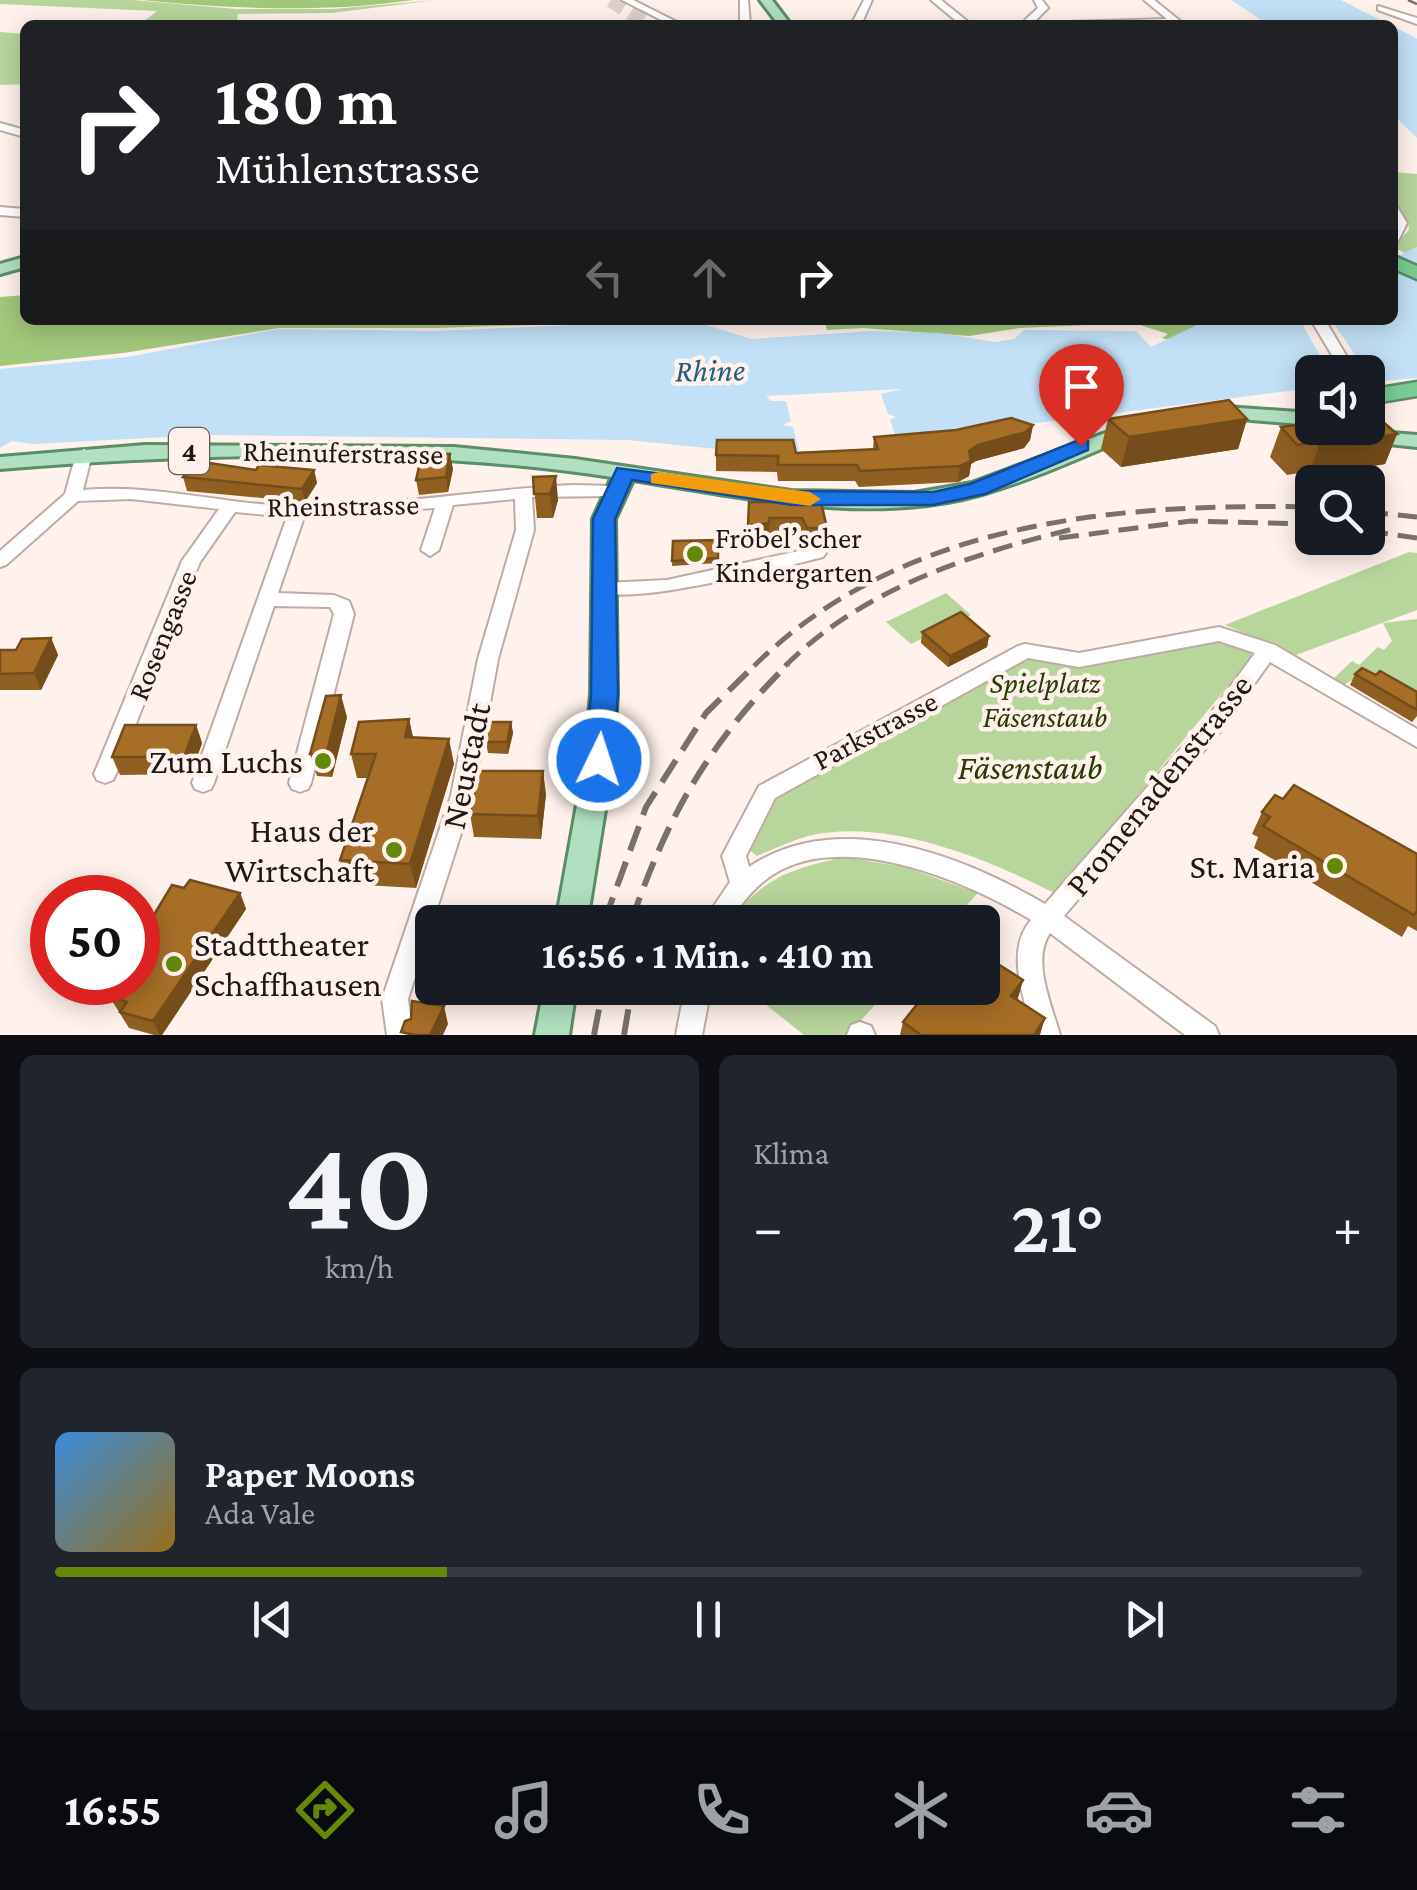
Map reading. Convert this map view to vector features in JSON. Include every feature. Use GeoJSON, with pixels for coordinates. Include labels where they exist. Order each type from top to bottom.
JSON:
{"type":"FeatureCollection","features":[{"type":"Feature","properties":{"kind":"highway"},"geometry":{"type":"LineString","coordinates":[[1385,394],[1417,389]]}},
{"type":"Feature","properties":{"kind":"main road"},"geometry":{"type":"LineString","coordinates":[[766,0],[781,20]]}},
{"type":"Feature","properties":{"kind":"main road"},"geometry":{"type":"LineString","coordinates":[[1202,412],[1238,412],[1328,429],[1185,418],[1202,412]]}},
{"type":"Feature","properties":{"kind":"main road","name":"4"},"geometry":{"type":"LineString","coordinates":[[619,482],[792,498],[933,498],[977,489],[1108,435],[1156,424]]}},
{"type":"Feature","properties":{"kind":"main road"},"geometry":{"type":"LineString","coordinates":[[1385,430],[1417,428]]}},
{"type":"Feature","properties":{"kind":"main road"},"geometry":{"type":"LineString","coordinates":[[1385,434],[1417,441]]}},
{"type":"Feature","properties":{"kind":"main road","name":"Rheinuferstrasse"},"geometry":{"type":"LineString","coordinates":[[0,463],[84,454],[454,453],[619,482]]}},
{"type":"Feature","properties":{"kind":"main road"},"geometry":{"type":"LineString","coordinates":[[575,905],[599,760],[604,519],[619,482]]}},
{"type":"Feature","properties":{"kind":"main road"},"geometry":{"type":"LineString","coordinates":[[552,1035],[557,1005]]}},
{"type":"Feature","properties":{"kind":"street"},"geometry":{"type":"LineString","coordinates":[[626,0],[668,20]]}},
{"type":"Feature","properties":{"kind":"street"},"geometry":{"type":"LineString","coordinates":[[935,0],[961,20]]}},
{"type":"Feature","properties":{"kind":"street"},"geometry":{"type":"LineString","coordinates":[[1030,20],[1044,8],[1038,0]]}},
{"type":"Feature","properties":{"kind":"street"},"geometry":{"type":"LineString","coordinates":[[1148,0],[1174,20]]}},
{"type":"Feature","properties":{"kind":"street"},"geometry":{"type":"LineString","coordinates":[[1380,8],[1417,22]]}},
{"type":"Feature","properties":{"kind":"street"},"geometry":{"type":"LineString","coordinates":[[1321,325],[1339,355]]}},
{"type":"Feature","properties":{"kind":"street"},"geometry":{"type":"LineString","coordinates":[[0,561],[72,496],[84,454]]}},
{"type":"Feature","properties":{"kind":"street","name":"Rheinstrasse"},"geometry":{"type":"LineString","coordinates":[[72,496],[140,492],[297,512],[445,503],[619,482]]}},
{"type":"Feature","properties":{"kind":"street","name":"Neustadt"},"geometry":{"type":"LineString","coordinates":[[400,1035],[395,998],[462,796],[488,659],[525,530],[523,494]]}},
{"type":"Feature","properties":{"kind":"street"},"geometry":{"type":"LineString","coordinates":[[430,550],[445,503]]}},
{"type":"Feature","properties":{"kind":"street","name":"Rosengasse"},"geometry":{"type":"LineString","coordinates":[[105,774],[191,560],[232,504]]}},
{"type":"Feature","properties":{"kind":"street"},"geometry":{"type":"LineString","coordinates":[[203,783],[230,715],[297,512]]}},
{"type":"Feature","properties":{"kind":"street"},"geometry":{"type":"LineString","coordinates":[[605,589],[667,586],[817,553]]}},
{"type":"Feature","properties":{"kind":"street"},"geometry":{"type":"LineString","coordinates":[[268,599],[334,601],[342,606],[344,614],[300,783]]}},
{"type":"Feature","properties":{"kind":"street","name":"Parkstrasse"},"geometry":{"type":"LineString","coordinates":[[742,882],[734,856],[767,792],[1025,651],[1079,660],[1218,634],[1262,647]]}},
{"type":"Feature","properties":{"kind":"street"},"geometry":{"type":"LineString","coordinates":[[1262,647],[1417,738]]}},
{"type":"Feature","properties":{"kind":"street","name":"Promenadenstrasse"},"geometry":{"type":"LineString","coordinates":[[1048,918],[1212,727],[1262,647]]}},
{"type":"Feature","properties":{"kind":"street"},"geometry":{"type":"LineString","coordinates":[[726,905],[742,882],[769,864],[796,854],[856,847],[972,876],[1048,918],[1206,1035]]}},
{"type":"Feature","properties":{"kind":"street"},"geometry":{"type":"LineString","coordinates":[[1047,1035],[1030,956],[1034,934],[1048,918]]}},
{"type":"Feature","properties":{"kind":"street"},"geometry":{"type":"LineString","coordinates":[[689,1035],[695,1005]]}},
{"type":"Feature","properties":{"kind":"green space"},"geometry":{"type":"Polygon","coordinates":[[[0,0],[132,0],[236,9],[333,9],[436,0],[331,13],[238,14],[237,20],[145,20],[157,11],[0,4],[0,0]]]}},
{"type":"Feature","properties":{"kind":"green space"},"geometry":{"type":"Polygon","coordinates":[[[142,0],[413,0],[277,8],[142,0]]]}},
{"type":"Feature","properties":{"kind":"green space"},"geometry":{"type":"Polygon","coordinates":[[[0,32],[20,34],[20,84],[0,85],[0,32]]]}},
{"type":"Feature","properties":{"kind":"green space"},"geometry":{"type":"Polygon","coordinates":[[[1398,172],[1417,174],[1417,247],[1405,253],[1398,250],[1398,242],[1409,230],[1408,221],[1398,210],[1398,172]]]}},
{"type":"Feature","properties":{"kind":"green space"},"geometry":{"type":"Polygon","coordinates":[[[20,295],[20,325],[528,325],[279,328],[123,353],[0,366],[0,297],[20,295]]]}},
{"type":"Feature","properties":{"kind":"green space"},"geometry":{"type":"Polygon","coordinates":[[[826,325],[1088,325],[1019,328],[969,336],[863,328],[827,330],[826,325]]]}},
{"type":"Feature","properties":{"kind":"green space"},"geometry":{"type":"Polygon","coordinates":[[[1140,325],[1198,325],[1169,340],[1162,338],[1168,334],[1140,325]]]}},
{"type":"Feature","properties":{"kind":"green space"},"geometry":{"type":"Polygon","coordinates":[[[1409,552],[1417,553],[1417,610],[1296,655],[1225,625],[1409,552]]]}},
{"type":"Feature","properties":{"kind":"green space"},"geometry":{"type":"Polygon","coordinates":[[[946,593],[971,615],[911,644],[886,622],[946,593]]]}},
{"type":"Feature","properties":{"kind":"green space"},"geometry":{"type":"Polygon","coordinates":[[[1417,619],[1417,702],[1365,672],[1344,685],[1333,679],[1352,661],[1359,665],[1378,647],[1384,650],[1392,641],[1383,623],[1417,619]]]}},
{"type":"Feature","properties":{"kind":"green space","name":"Fäsenstaub"},"geometry":{"type":"Polygon","coordinates":[[[1221,637],[1257,651],[1056,894],[968,855],[903,837],[871,832],[808,836],[757,856],[743,845],[775,793],[1026,656],[1082,665],[1221,637]]]}},
{"type":"Feature","properties":{"kind":"green space"},"geometry":{"type":"Polygon","coordinates":[[[843,857],[905,867],[978,893],[967,905],[744,905],[766,885],[807,866],[843,857]]]}},
{"type":"Feature","properties":{"kind":"green space"},"geometry":{"type":"Polygon","coordinates":[[[766,1005],[875,1005],[847,1035],[804,1035],[766,1005]]]}},
{"type":"Feature","properties":{"kind":"water"},"geometry":{"type":"Polygon","coordinates":[[[1231,0],[1341,0],[1380,20],[1261,20],[1231,0]]]}},
{"type":"Feature","properties":{"kind":"water"},"geometry":{"type":"Polygon","coordinates":[[[1398,29],[1417,39],[1417,138],[1398,119],[1398,29]]]}},
{"type":"Feature","properties":{"kind":"water","name":"Rhine"},"geometry":{"type":"Polygon","coordinates":[[[1417,247],[1417,378],[1385,381],[1385,355],[1295,355],[1295,390],[897,441],[890,420],[896,417],[888,414],[881,394],[902,389],[766,396],[771,401],[786,401],[791,421],[783,425],[793,427],[799,450],[736,451],[628,440],[205,435],[33,444],[12,441],[0,448],[0,369],[127,357],[278,329],[436,331],[706,325],[752,339],[872,331],[940,333],[995,342],[1014,339],[1024,330],[1136,331],[1151,347],[1197,325],[1398,325],[1398,256],[1417,247]]]}},
{"type":"Feature","properties":{"kind":"pier"},"geometry":{"type":"Polygon","coordinates":[[[1303,325],[1335,325],[1355,355],[1320,355],[1303,325]]]}},
{"type":"Feature","properties":{"kind":"building"},"geometry":{"type":"Polygon","coordinates":[[[1229,400],[1247,419],[1129,437],[1108,419],[1229,400]]]}},
{"type":"Feature","properties":{"kind":"building"},"geometry":{"type":"Polygon","coordinates":[[[1011,418],[1033,425],[1026,432],[978,445],[969,451],[971,461],[960,466],[860,471],[857,465],[778,465],[778,456],[716,455],[717,440],[793,440],[796,453],[878,449],[874,437],[956,430],[1011,418]]]}},
{"type":"Feature","properties":{"kind":"building"},"geometry":{"type":"Polygon","coordinates":[[[1385,424],[1397,434],[1385,436],[1385,424]]]}},
{"type":"Feature","properties":{"kind":"building"},"geometry":{"type":"Polygon","coordinates":[[[1295,425],[1295,443],[1281,427],[1295,425]]]}},
{"type":"Feature","properties":{"kind":"building"},"geometry":{"type":"Polygon","coordinates":[[[422,453],[450,454],[446,477],[416,480],[422,453]]]}},
{"type":"Feature","properties":{"kind":"building"},"geometry":{"type":"Polygon","coordinates":[[[196,461],[256,470],[259,465],[314,470],[302,489],[183,477],[196,461]]]}},
{"type":"Feature","properties":{"kind":"building"},"geometry":{"type":"Polygon","coordinates":[[[556,476],[550,494],[534,494],[533,477],[556,476]]]}},
{"type":"Feature","properties":{"kind":"building"},"geometry":{"type":"Polygon","coordinates":[[[749,502],[821,502],[827,528],[807,528],[802,518],[769,518],[769,523],[748,526],[749,502]]]}},
{"type":"Feature","properties":{"kind":"building","name":"Fröbel’scher Kindergarten"},"geometry":{"type":"Polygon","coordinates":[[[718,540],[718,558],[672,561],[673,541],[718,540]]]}},
{"type":"Feature","properties":{"kind":"building"},"geometry":{"type":"Polygon","coordinates":[[[961,612],[989,636],[950,656],[922,632],[961,612]]]}},
{"type":"Feature","properties":{"kind":"building"},"geometry":{"type":"Polygon","coordinates":[[[51,638],[34,673],[0,674],[0,650],[16,650],[22,639],[51,638]]]}},
{"type":"Feature","properties":{"kind":"building"},"geometry":{"type":"Polygon","coordinates":[[[1362,668],[1376,675],[1380,671],[1417,692],[1417,710],[1355,674],[1362,668]]]}},
{"type":"Feature","properties":{"kind":"building"},"geometry":{"type":"Polygon","coordinates":[[[341,695],[326,755],[310,754],[326,696],[341,695]]]}},
{"type":"Feature","properties":{"kind":"building"},"geometry":{"type":"Polygon","coordinates":[[[409,719],[405,737],[449,739],[410,864],[340,860],[376,754],[351,754],[359,722],[409,719]]]}},
{"type":"Feature","properties":{"kind":"building"},"geometry":{"type":"Polygon","coordinates":[[[489,722],[511,722],[507,742],[486,742],[489,722]]]}},
{"type":"Feature","properties":{"kind":"building"},"geometry":{"type":"Polygon","coordinates":[[[125,725],[196,725],[184,757],[112,757],[125,725]]]}},
{"type":"Feature","properties":{"kind":"building"},"geometry":{"type":"Polygon","coordinates":[[[478,771],[543,771],[538,816],[470,814],[478,771]]]}},
{"type":"Feature","properties":{"kind":"building"},"geometry":{"type":"Polygon","coordinates":[[[1294,785],[1417,854],[1414,915],[1263,826],[1270,817],[1262,812],[1275,795],[1283,799],[1294,785]]]}},
{"type":"Feature","properties":{"kind":"building"},"geometry":{"type":"Polygon","coordinates":[[[190,880],[240,893],[153,1021],[120,1012],[125,1005],[160,1005],[160,905],[172,885],[184,888],[190,880]]]}},
{"type":"Feature","properties":{"kind":"building"},"geometry":{"type":"Polygon","coordinates":[[[1000,965],[1023,980],[1011,996],[1045,1018],[1034,1035],[921,1035],[903,1022],[916,1005],[1000,1005],[1000,965]]]}},
{"type":"Feature","properties":{"kind":"building"},"geometry":{"type":"Polygon","coordinates":[[[412,1001],[415,1005],[444,1006],[430,1035],[401,1032],[405,1021],[411,1019],[412,1001]]]}},
{"type":"Feature","properties":{"kind":"tunnel"},"geometry":{"type":"LineString","coordinates":[[611,0],[641,20]]}},
{"type":"Feature","properties":{"kind":"railway"},"geometry":{"type":"LineString","coordinates":[[1408,0],[1417,4]]}},
{"type":"Feature","properties":{"kind":"railway"},"geometry":{"type":"LineString","coordinates":[[754,666],[812,617],[876,579],[943,551],[1015,531],[1088,517],[1163,510],[1295,507]]}},
{"type":"Feature","properties":{"kind":"railway"},"geometry":{"type":"LineString","coordinates":[[1385,514],[1417,517]]}},
{"type":"Feature","properties":{"kind":"railway"},"geometry":{"type":"LineString","coordinates":[[1059,538],[1191,521],[1295,524]]}},
{"type":"Feature","properties":{"kind":"railway"},"geometry":{"type":"LineString","coordinates":[[785,666],[815,639],[883,595],[957,563],[1073,529]]}},
{"type":"Feature","properties":{"kind":"railway"},"geometry":{"type":"LineString","coordinates":[[1385,533],[1417,538]]}},
{"type":"Feature","properties":{"kind":"railway"},"geometry":{"type":"LineString","coordinates":[[610,905],[646,807],[706,713],[756,664]]}},
{"type":"Feature","properties":{"kind":"railway"},"geometry":{"type":"LineString","coordinates":[[637,905],[693,783],[735,723],[788,664]]}},
{"type":"Feature","properties":{"kind":"railway"},"geometry":{"type":"LineString","coordinates":[[594,1035],[600,1005]]}},
{"type":"Feature","properties":{"kind":"railway"},"geometry":{"type":"LineString","coordinates":[[624,1035],[629,1005]]}},
{"type":"Feature","properties":{"kind":"slow traffic"},"geometry":{"type":"LineString","coordinates":[[659,478],[810,499]]}},
{"type":"Feature","properties":{"kind":"place","name":"Fröbel’scher Kindergarten"},"geometry":{"type":"Point","coordinates":[695,554]}},
{"type":"Feature","properties":{"kind":"place","name":"Zum Luchs"},"geometry":{"type":"Point","coordinates":[323,761]}},
{"type":"Feature","properties":{"kind":"place","name":"Haus der Wirtschaft"},"geometry":{"type":"Point","coordinates":[394,850]}},
{"type":"Feature","properties":{"kind":"place","name":"St. Maria"},"geometry":{"type":"Point","coordinates":[1335,866]}},
{"type":"Feature","properties":{"kind":"place","name":"Stadttheater Schaffhausen"},"geometry":{"type":"Point","coordinates":[174,964]}},
{"type":"Feature","properties":{"kind":"route"},"geometry":{"type":"LineString","coordinates":[[599,760],[604,694],[604,519],[624,472],[792,498],[914,500],[962,494],[1081,446]]}},
{"type":"Feature","properties":{"kind":"park label","name":"Spielplatz Fäsenstaub"},"geometry":{"type":"Point","coordinates":[1045,699]}}]}
